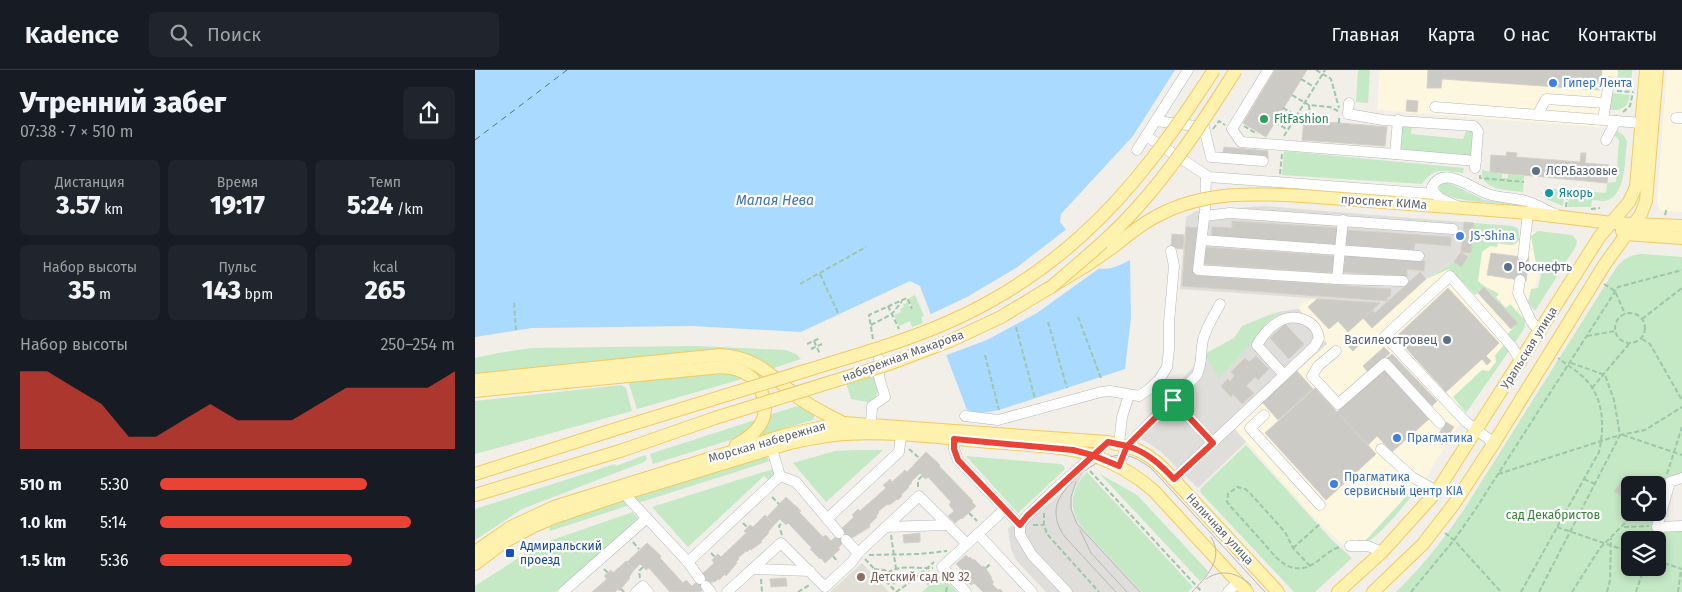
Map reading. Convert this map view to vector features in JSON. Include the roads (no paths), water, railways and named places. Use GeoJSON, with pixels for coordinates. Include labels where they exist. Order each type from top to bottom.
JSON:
{"type":"FeatureCollection","features":[{"type":"Feature","properties":{"kind":"main road","name":"набережная Макарова"},"geometry":{"type":"LineString","coordinates":[[475,474],[883,347],[943,324],[993,300],[1035,272],[1080,237],[1121,197],[1156,155],[1214,70]]}},
{"type":"Feature","properties":{"kind":"main road","name":"набережная Макарова"},"geometry":{"type":"LineString","coordinates":[[475,494],[619,451],[762,403],[889,364],[949,341],[1001,317],[1049,288],[1135,211],[1171,166],[1236,70]]}},
{"type":"Feature","properties":{"kind":"main road","name":"Уральская улица"},"geometry":{"type":"LineString","coordinates":[[1338,592],[1382,552],[1437,491],[1600,236],[1629,202],[1636,187],[1646,70]]}},
{"type":"Feature","properties":{"kind":"main road","name":"Уральская улица"},"geometry":{"type":"LineString","coordinates":[[1373,592],[1423,544],[1437,526],[1494,443],[1605,264],[1634,223],[1646,201],[1657,70]]}},
{"type":"Feature","properties":{"kind":"main road","name":"проспект КИМа"},"geometry":{"type":"LineString","coordinates":[[1049,288],[1087,265],[1157,216],[1196,201],[1233,194],[1303,196],[1464,208],[1527,202],[1612,223],[1682,226]]}},
{"type":"Feature","properties":{"kind":"main road"},"geometry":{"type":"LineString","coordinates":[[1612,223],[1626,234],[1682,238]]}},
{"type":"Feature","properties":{"kind":"main road"},"geometry":{"type":"LineString","coordinates":[[475,380],[720,355],[734,356],[760,366],[805,402],[843,422]]}},
{"type":"Feature","properties":{"kind":"main road"},"geometry":{"type":"LineString","coordinates":[[475,391],[732,367],[749,374],[755,380],[762,391],[766,406],[759,426],[747,438],[718,455]]}},
{"type":"Feature","properties":{"kind":"main road"},"geometry":{"type":"LineString","coordinates":[[1513,373],[1531,384]]}},
{"type":"Feature","properties":{"kind":"main road","name":"Морская набережная"},"geometry":{"type":"LineString","coordinates":[[475,552],[511,527],[554,507],[785,435],[843,422],[1118,444]]}},
{"type":"Feature","properties":{"kind":"main road","name":"Морская набережная"},"geometry":{"type":"LineString","coordinates":[[475,564],[504,542],[534,526],[626,493],[814,438],[845,434],[901,441],[954,439],[1053,447],[1092,455]]}},
{"type":"Feature","properties":{"kind":"main road","name":"Наличная улица"},"geometry":{"type":"LineString","coordinates":[[1118,444],[1143,452],[1153,459],[1174,479],[1278,592]]}},
{"type":"Feature","properties":{"kind":"main road"},"geometry":{"type":"LineString","coordinates":[[475,466],[541,446],[558,448]]}},
{"type":"Feature","properties":{"kind":"main road","name":"Наличная улица"},"geometry":{"type":"LineString","coordinates":[[1092,455],[1119,466],[1144,482],[1247,592]]}},
{"type":"Feature","properties":{"kind":"street"},"geometry":{"type":"LineString","coordinates":[[1137,150],[1188,70]]}},
{"type":"Feature","properties":{"kind":"street"},"geometry":{"type":"LineString","coordinates":[[1268,70],[1232,129],[1241,142],[1284,141],[1395,154],[1477,170],[1478,131],[1474,126],[1383,120],[1348,114],[1349,103]]}},
{"type":"Feature","properties":{"kind":"street"},"geometry":{"type":"LineString","coordinates":[[1604,112],[1608,86]]}},
{"type":"Feature","properties":{"kind":"street"},"geometry":{"type":"LineString","coordinates":[[1538,114],[1546,98],[1604,112],[1616,121],[1642,123]]}},
{"type":"Feature","properties":{"kind":"street"},"geometry":{"type":"LineString","coordinates":[[1435,106],[1538,114],[1604,112]]}},
{"type":"Feature","properties":{"kind":"street"},"geometry":{"type":"LineString","coordinates":[[1395,154],[1398,120]]}},
{"type":"Feature","properties":{"kind":"street"},"geometry":{"type":"LineString","coordinates":[[1156,121],[1203,127],[1211,157],[1263,161]]}},
{"type":"Feature","properties":{"kind":"street"},"geometry":{"type":"LineString","coordinates":[[1606,140],[1616,121]]}},
{"type":"Feature","properties":{"kind":"street"},"geometry":{"type":"LineString","coordinates":[[1147,136],[1206,175],[1214,178],[1435,194]]}},
{"type":"Feature","properties":{"kind":"street"},"geometry":{"type":"LineString","coordinates":[[1206,175],[1198,270],[1337,279],[1403,281]]}},
{"type":"Feature","properties":{"kind":"street","name":"проспект КИМа"},"geometry":{"type":"LineString","coordinates":[[1464,208],[1435,194],[1432,187],[1434,182],[1440,178],[1452,178],[1489,195],[1527,202]]}},
{"type":"Feature","properties":{"kind":"street"},"geometry":{"type":"LineString","coordinates":[[1523,258],[1527,202]]}},
{"type":"Feature","properties":{"kind":"street"},"geometry":{"type":"LineString","coordinates":[[1204,216],[1230,213],[1453,229]]}},
{"type":"Feature","properties":{"kind":"street"},"geometry":{"type":"LineString","coordinates":[[1337,279],[1343,220]]}},
{"type":"Feature","properties":{"kind":"street"},"geometry":{"type":"LineString","coordinates":[[1202,240],[1419,256]]}},
{"type":"Feature","properties":{"kind":"street"},"geometry":{"type":"LineString","coordinates":[[965,416],[998,420],[1101,392],[1110,391],[1139,396],[1148,390],[1159,380],[1167,367],[1174,266],[1171,251]]}},
{"type":"Feature","properties":{"kind":"street"},"geometry":{"type":"LineString","coordinates":[[1494,443],[1465,422],[1385,336],[1450,276],[1512,346],[1521,361]]}},
{"type":"Feature","properties":{"kind":"street"},"geometry":{"type":"LineString","coordinates":[[1520,280],[1518,293],[1531,321],[1539,331]]}},
{"type":"Feature","properties":{"kind":"street"},"geometry":{"type":"LineString","coordinates":[[1020,525],[1027,516],[1092,455],[1118,444],[1173,400],[1197,375],[1202,364],[1203,342],[1206,329],[1220,304]]}},
{"type":"Feature","properties":{"kind":"street"},"geometry":{"type":"LineString","coordinates":[[1174,479],[1213,443],[1285,375],[1314,347],[1319,338],[1317,330],[1311,323],[1293,317],[1283,319],[1262,336],[1257,346],[1285,375]]}},
{"type":"Feature","properties":{"kind":"street"},"geometry":{"type":"LineString","coordinates":[[1336,351],[1318,366],[1313,376],[1337,404],[1385,363],[1440,423]]}},
{"type":"Feature","properties":{"kind":"street"},"geometry":{"type":"LineString","coordinates":[[871,424],[871,406],[885,397],[879,377],[879,359]]}},
{"type":"Feature","properties":{"kind":"street"},"geometry":{"type":"LineString","coordinates":[[1119,466],[1118,444],[1122,417],[1129,395]]}},
{"type":"Feature","properties":{"kind":"street"},"geometry":{"type":"LineString","coordinates":[[1173,400],[1213,443]]}},
{"type":"Feature","properties":{"kind":"street"},"geometry":{"type":"LineString","coordinates":[[1264,415],[1249,428],[1320,505]]}},
{"type":"Feature","properties":{"kind":"street"},"geometry":{"type":"LineString","coordinates":[[954,439],[954,449],[958,460],[1020,525],[1021,535],[1032,555],[1067,592]]}},
{"type":"Feature","properties":{"kind":"street"},"geometry":{"type":"LineString","coordinates":[[827,519],[899,452],[901,441]]}},
{"type":"Feature","properties":{"kind":"street"},"geometry":{"type":"LineString","coordinates":[[772,449],[781,476],[796,482],[860,554]]}},
{"type":"Feature","properties":{"kind":"street"},"geometry":{"type":"LineString","coordinates":[[1381,449],[1412,477],[1437,491]]}},
{"type":"Feature","properties":{"kind":"street"},"geometry":{"type":"LineString","coordinates":[[688,562],[781,476]]}},
{"type":"Feature","properties":{"kind":"street"},"geometry":{"type":"LineString","coordinates":[[1682,478],[1670,482],[1657,526],[1682,526]]}},
{"type":"Feature","properties":{"kind":"street"},"geometry":{"type":"LineString","coordinates":[[626,493],[628,498],[688,562],[706,586]]}},
{"type":"Feature","properties":{"kind":"street"},"geometry":{"type":"LineString","coordinates":[[727,592],[757,569],[781,543],[825,587],[919,496],[967,544]]}},
{"type":"Feature","properties":{"kind":"street"},"geometry":{"type":"LineString","coordinates":[[966,592],[938,565],[967,544],[1005,508]]}},
{"type":"Feature","properties":{"kind":"street"},"geometry":{"type":"LineString","coordinates":[[563,592],[647,518]]}},
{"type":"Feature","properties":{"kind":"street"},"geometry":{"type":"LineString","coordinates":[[887,527],[948,525]]}},
{"type":"Feature","properties":{"kind":"street"},"geometry":{"type":"LineString","coordinates":[[981,531],[1032,592]]}},
{"type":"Feature","properties":{"kind":"street"},"geometry":{"type":"LineString","coordinates":[[1350,546],[1368,546],[1382,552]]}},
{"type":"Feature","properties":{"kind":"street"},"geometry":{"type":"LineString","coordinates":[[757,569],[810,572]]}},
{"type":"Feature","properties":{"kind":"street"},"geometry":{"type":"LineString","coordinates":[[1228,592],[1238,582]]}},
{"type":"Feature","properties":{"kind":"street"},"geometry":{"type":"LineString","coordinates":[[636,592],[643,586],[648,592]]}},
{"type":"Feature","properties":{"kind":"water","name":"Малая Нева"},"geometry":{"type":"Polygon","coordinates":[[[475,70],[1175,70],[1133,136],[1061,214],[1060,222],[1096,268],[1109,268],[1130,260],[1131,318],[1125,369],[999,410],[976,414],[967,410],[920,286],[910,281],[801,332],[692,326],[532,328],[475,337],[475,70]]]}},
{"type":"Feature","properties":{"kind":"tunnel"},"geometry":{"type":"LineString","coordinates":[[1520,280],[1523,257]]}},
{"type":"Feature","properties":{"kind":"tram line"},"geometry":{"type":"LineString","coordinates":[[1116,592],[1065,537],[1057,522],[1056,508],[1067,487],[1084,471],[1104,459],[1123,455],[1134,458],[1151,468],[1265,592]]}},
{"type":"Feature","properties":{"kind":"tram line"},"geometry":{"type":"LineString","coordinates":[[1076,482],[1071,497],[1071,509],[1077,524],[1140,592]]}},
{"type":"Feature","properties":{"kind":"tram line"},"geometry":{"type":"LineString","coordinates":[[1080,530],[1091,553],[1127,592]]}},
{"type":"Feature","properties":{"kind":"tram line"},"geometry":{"type":"LineString","coordinates":[[1192,592],[1208,574],[1215,560],[1215,545],[1211,537]]}},
{"type":"Feature","properties":{"kind":"tram line"},"geometry":{"type":"LineString","coordinates":[[1206,579],[1218,574],[1230,573],[1241,577],[1251,585]]}},
{"type":"Feature","properties":{"kind":"place","name":"Гипер Лента"},"geometry":{"type":"Point","coordinates":[1553,83]}},
{"type":"Feature","properties":{"kind":"place","name":"FitFashion"},"geometry":{"type":"Point","coordinates":[1264,119]}},
{"type":"Feature","properties":{"kind":"place","name":"ЛСР.Базовые"},"geometry":{"type":"Point","coordinates":[1536,171]}},
{"type":"Feature","properties":{"kind":"place","name":"Якорь"},"geometry":{"type":"Point","coordinates":[1549,193]}},
{"type":"Feature","properties":{"kind":"place","name":"JS-Shina"},"geometry":{"type":"Point","coordinates":[1460,236]}},
{"type":"Feature","properties":{"kind":"place","name":"Роснефть"},"geometry":{"type":"Point","coordinates":[1508,267]}},
{"type":"Feature","properties":{"kind":"place","name":"Василеостровец"},"geometry":{"type":"Point","coordinates":[1447,340]}},
{"type":"Feature","properties":{"kind":"place","name":"Прагматика"},"geometry":{"type":"Point","coordinates":[1397,438]}},
{"type":"Feature","properties":{"kind":"place","name":"Прагматика сервисный центр KIA"},"geometry":{"type":"Point","coordinates":[1334,484]}},
{"type":"Feature","properties":{"kind":"place","name":"Адмиральский проезд"},"geometry":{"type":"Point","coordinates":[510,553]}},
{"type":"Feature","properties":{"kind":"place","name":"Детский сад № 32"},"geometry":{"type":"Point","coordinates":[861,577]}},
{"type":"Feature","properties":{"kind":"park label","name":"сад Декабристов"},"geometry":{"type":"Point","coordinates":[1553,515]}}]}
